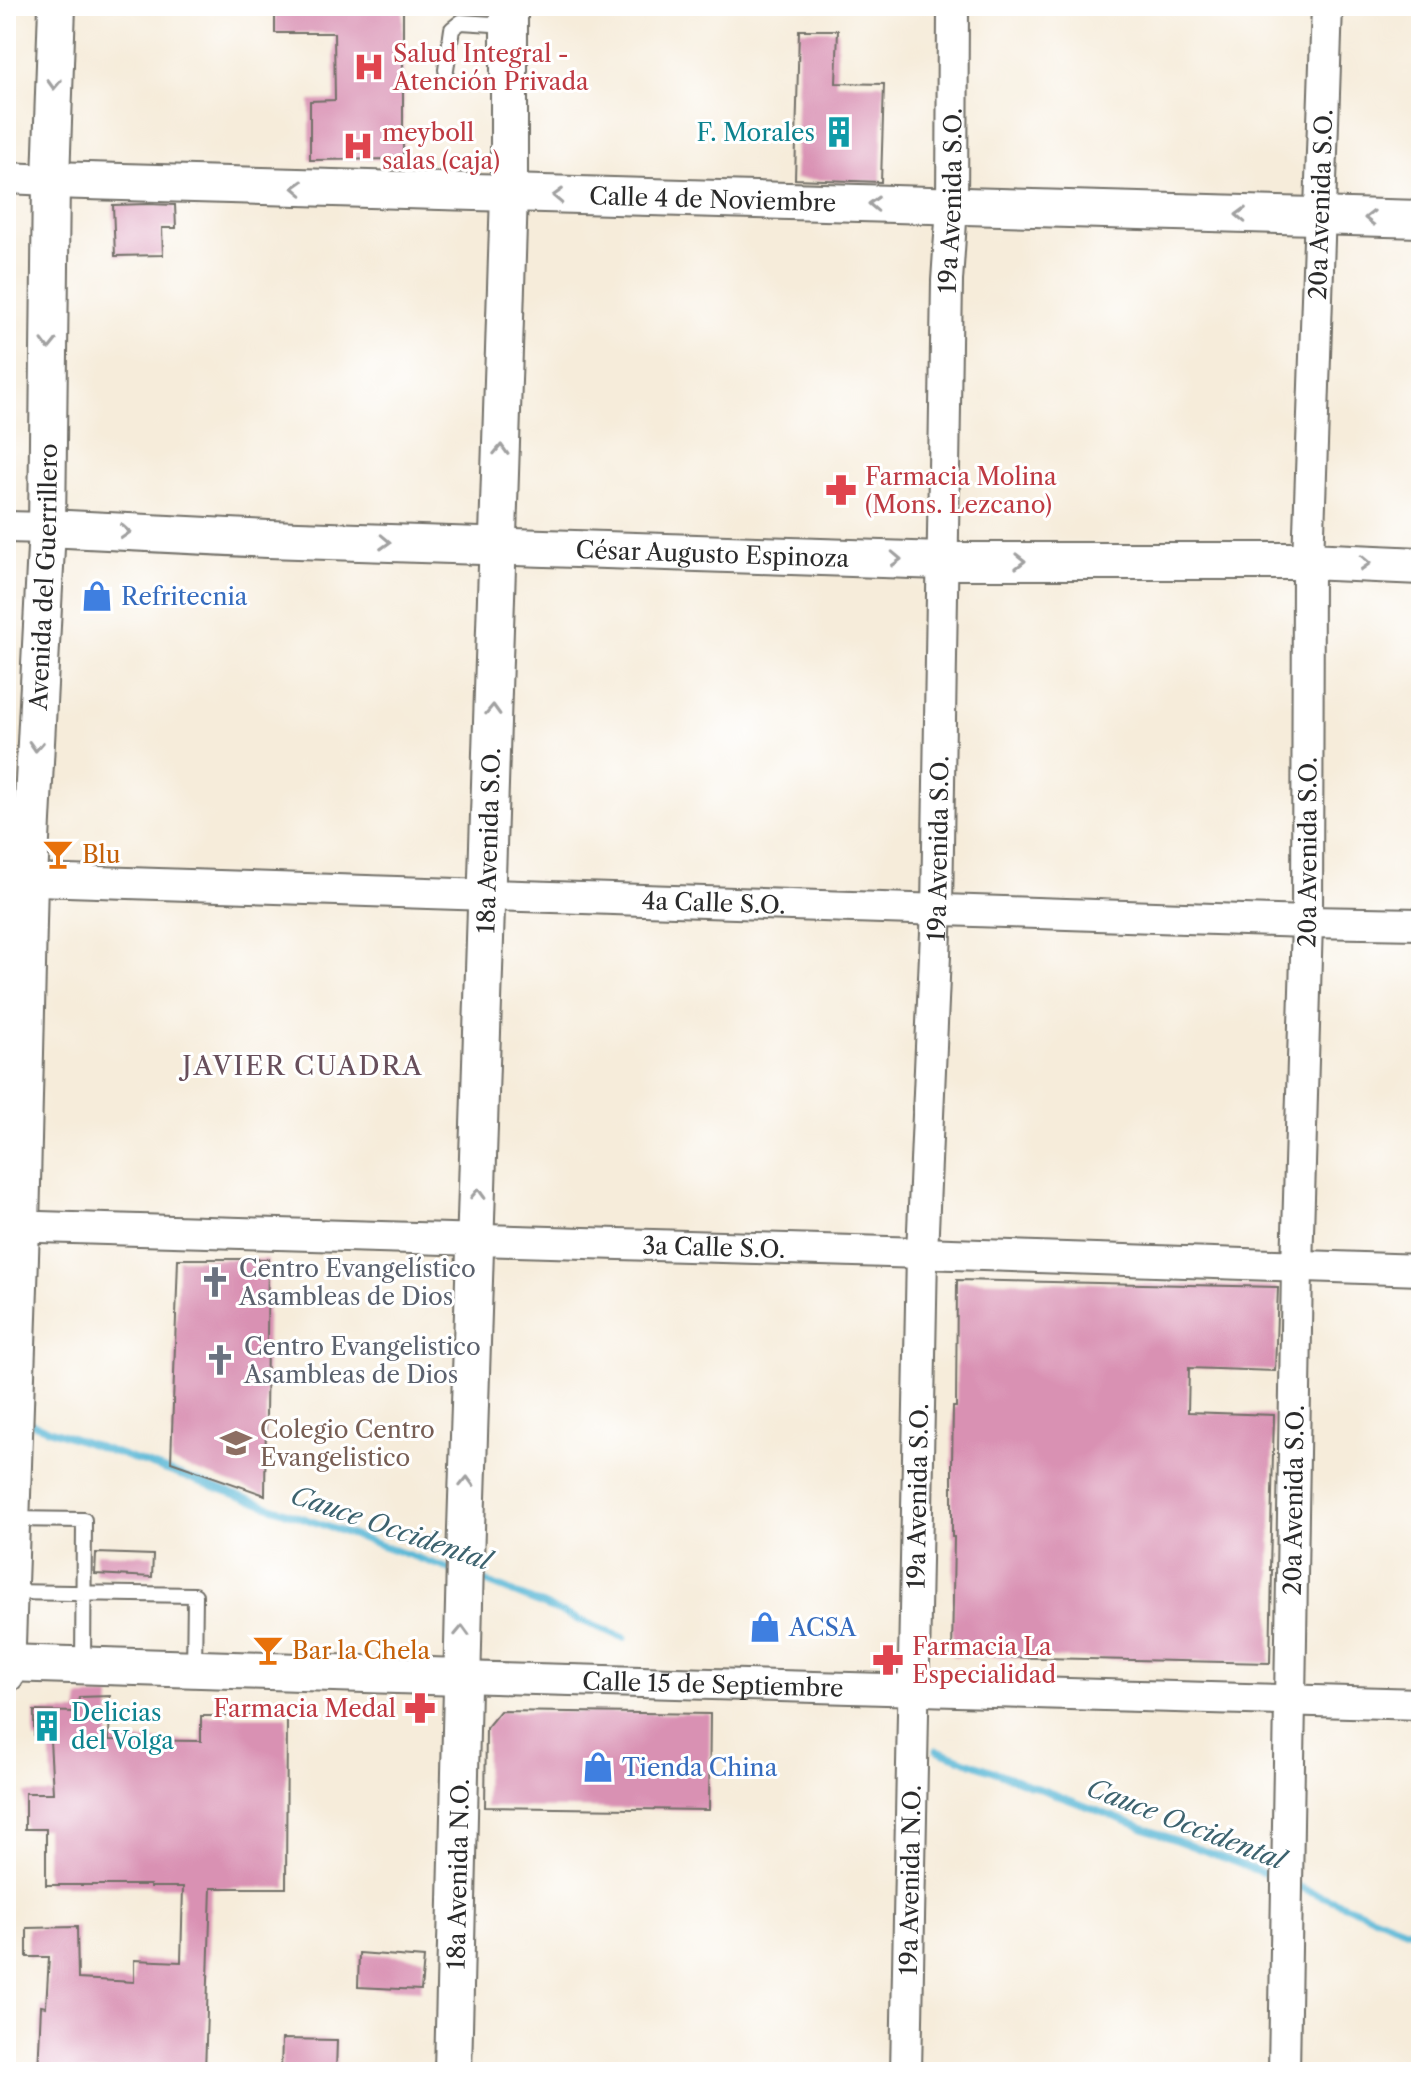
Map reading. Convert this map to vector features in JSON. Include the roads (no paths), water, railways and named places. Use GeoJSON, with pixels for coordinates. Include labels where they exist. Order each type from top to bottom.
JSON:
{"type":"FeatureCollection","features":[{"type":"Feature","properties":{"kind":"street","name":"Avenida del Guerrillero"},"geometry":{"type":"LineString","coordinates":[[6,1674],[14,1418],[17,879],[47,528],[51,180],[57,6]]}},
{"type":"Feature","properties":{"kind":"street","name":"19a Avenida S.O."},"geometry":{"type":"LineString","coordinates":[[915,1690],[922,1253],[937,909],[947,281],[952,206],[953,6]]}},
{"type":"Feature","properties":{"kind":"street","name":"20a Avenida S.O."},"geometry":{"type":"LineString","coordinates":[[1284,2072],[1297,1267],[1307,922],[1308,561],[1327,6]]}},
{"type":"Feature","properties":{"kind":"street","name":"18a Avenida S.O."},"geometry":{"type":"LineString","coordinates":[[461,1677],[509,194],[509,15]]}},
{"type":"Feature","properties":{"kind":"street","name":"Calle 4 de Noviembre"},"geometry":{"type":"LineString","coordinates":[[6,178],[1421,219]]}},
{"type":"Feature","properties":{"kind":"street","name":"César Augusto Espinoza"},"geometry":{"type":"LineString","coordinates":[[6,527],[268,539],[942,561],[1308,561],[1421,566]]}},
{"type":"Feature","properties":{"kind":"street","name":"4a Calle S.O."},"geometry":{"type":"LineString","coordinates":[[17,879],[1421,924]]}},
{"type":"Feature","properties":{"kind":"street","name":"3a Calle S.O."},"geometry":{"type":"LineString","coordinates":[[13,1226],[1421,1270]]}},
{"type":"Feature","properties":{"kind":"street","name":"Calle 15 de Septiembre"},"geometry":{"type":"LineString","coordinates":[[6,1663],[1421,1704]]}},
{"type":"Feature","properties":{"kind":"street","name":"18a Avenida N.O."},"geometry":{"type":"LineString","coordinates":[[453,2072],[461,1677]]}},
{"type":"Feature","properties":{"kind":"street","name":"19a Avenida N.O."},"geometry":{"type":"LineString","coordinates":[[906,2072],[915,1690]]}},
{"type":"Feature","properties":{"kind":"lane"},"geometry":{"type":"LineString","coordinates":[[446,70],[452,29],[461,22],[509,15]]}},
{"type":"Feature","properties":{"kind":"lane"},"geometry":{"type":"LineString","coordinates":[[10,1519],[84,1520],[83,1665]]}},
{"type":"Feature","properties":{"kind":"lane"},"geometry":{"type":"LineString","coordinates":[[9,1592],[195,1595],[194,1669]]}},
{"type":"Feature","properties":{"kind":"waterway","name":"Cauce Occidental"},"geometry":{"type":"LineString","coordinates":[[24,1421],[455,1571]]}},
{"type":"Feature","properties":{"kind":"waterway","name":"Cauce Occidental"},"geometry":{"type":"LineString","coordinates":[[474,1577],[624,1638]]}},
{"type":"Feature","properties":{"kind":"waterway","name":"Cauce Occidental"},"geometry":{"type":"LineString","coordinates":[[937,1750],[1279,1879]]}},
{"type":"Feature","properties":{"kind":"waterway","name":"Cauce Occidental"},"geometry":{"type":"LineString","coordinates":[[1294,1885],[1421,1935]]}},
{"type":"Feature","properties":{"kind":"place","name":"Salud Integral - Atención Privada"},"geometry":{"type":"Point","coordinates":[369,67]}},
{"type":"Feature","properties":{"kind":"place","name":"F. Morales"},"geometry":{"type":"Point","coordinates":[839,132]}},
{"type":"Feature","properties":{"kind":"place","name":"meyboll salas (caja)"},"geometry":{"type":"Point","coordinates":[358,146]}},
{"type":"Feature","properties":{"kind":"place","name":"Farmacia Molina (Mons. Lezcano)"},"geometry":{"type":"Point","coordinates":[841,490]}},
{"type":"Feature","properties":{"kind":"place","name":"Refritecnia"},"geometry":{"type":"Point","coordinates":[97,596]}},
{"type":"Feature","properties":{"kind":"place","name":"Blu"},"geometry":{"type":"Point","coordinates":[58,854]}},
{"type":"Feature","properties":{"kind":"place","name":"Centro Evangelístico Asambleas de Dios"},"geometry":{"type":"Point","coordinates":[215,1282]}},
{"type":"Feature","properties":{"kind":"place","name":"Centro Evangelistico Asambleas de Dios"},"geometry":{"type":"Point","coordinates":[220,1360]}},
{"type":"Feature","properties":{"kind":"place","name":"Colegio Centro Evangelistico"},"geometry":{"type":"Point","coordinates":[236,1443]}},
{"type":"Feature","properties":{"kind":"place","name":"ACSA"},"geometry":{"type":"Point","coordinates":[765,1627]}},
{"type":"Feature","properties":{"kind":"place","name":"Bar la Chela"},"geometry":{"type":"Point","coordinates":[268,1650]}},
{"type":"Feature","properties":{"kind":"place","name":"Farmacia La Especialidad"},"geometry":{"type":"Point","coordinates":[888,1660]}},
{"type":"Feature","properties":{"kind":"place","name":"Farmacia Medal"},"geometry":{"type":"Point","coordinates":[420,1708]}},
{"type":"Feature","properties":{"kind":"place","name":"Delicias del Volga"},"geometry":{"type":"Point","coordinates":[47,1726]}},
{"type":"Feature","properties":{"kind":"place","name":"Tienda China"},"geometry":{"type":"Point","coordinates":[598,1767]}},
{"type":"Feature","properties":{"kind":"district","name":"JAVIER CUADRA"},"geometry":{"type":"Point","coordinates":[303,1066]}}]}
